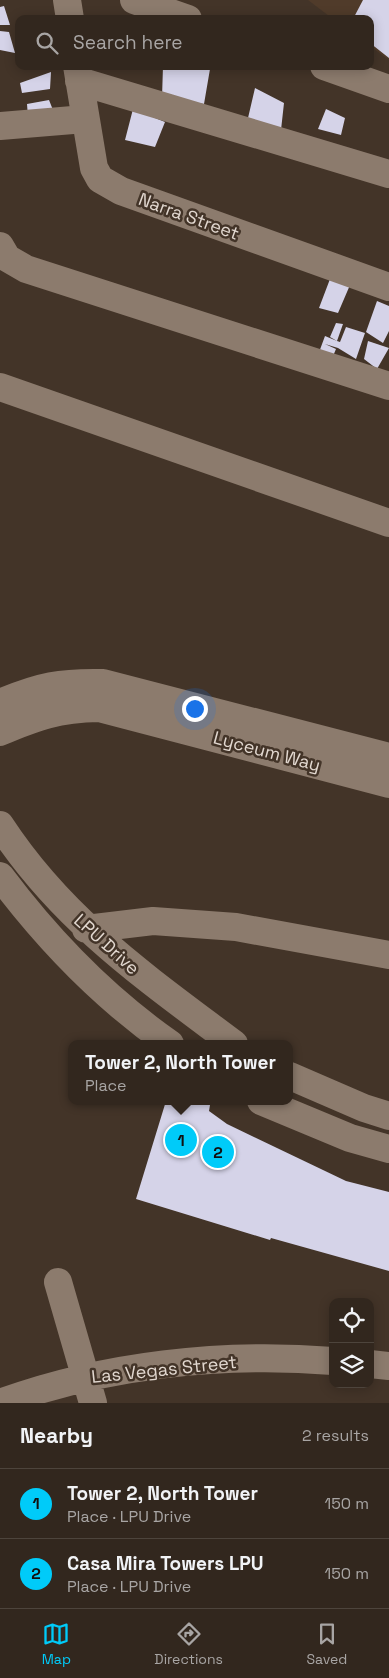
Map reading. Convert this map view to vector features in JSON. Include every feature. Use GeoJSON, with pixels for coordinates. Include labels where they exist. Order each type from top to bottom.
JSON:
{"type":"FeatureCollection","features":[{"type":"Feature","properties":{"kind":"street"},"geometry":{"type":"LineString","coordinates":[[67,0],[69,15]]}},
{"type":"Feature","properties":{"kind":"street"},"geometry":{"type":"LineString","coordinates":[[134,0],[177,15]]}},
{"type":"Feature","properties":{"kind":"street"},"geometry":{"type":"LineString","coordinates":[[335,70],[389,89]]}},
{"type":"Feature","properties":{"kind":"street"},"geometry":{"type":"LineString","coordinates":[[78,74],[389,174]]}},
{"type":"Feature","properties":{"kind":"street","name":"Narra Street"},"geometry":{"type":"LineString","coordinates":[[78,74],[94,168],[100,179],[110,186],[389,287]]}},
{"type":"Feature","properties":{"kind":"street"},"geometry":{"type":"LineString","coordinates":[[0,126],[85,119]]}},
{"type":"Feature","properties":{"kind":"street"},"geometry":{"type":"LineString","coordinates":[[0,246],[7,258],[26,269],[389,386]]}},
{"type":"Feature","properties":{"kind":"street"},"geometry":{"type":"LineString","coordinates":[[0,387],[389,523]]}},
{"type":"Feature","properties":{"kind":"street","name":"Lyceum Way"},"geometry":{"type":"LineString","coordinates":[[0,702],[29,690],[67,682],[103,683],[389,758]]}},
{"type":"Feature","properties":{"kind":"street","name":"Lyceum Way"},"geometry":{"type":"LineString","coordinates":[[0,732],[37,716],[66,709],[99,708],[389,784]]}},
{"type":"Feature","properties":{"kind":"street","name":"LPU Drive"},"geometry":{"type":"LineString","coordinates":[[0,825],[29,865],[86,929],[133,970],[229,1040]]}},
{"type":"Feature","properties":{"kind":"street"},"geometry":{"type":"LineString","coordinates":[[1,881],[29,865]]}},
{"type":"Feature","properties":{"kind":"street","name":"LPU Drive"},"geometry":{"type":"LineString","coordinates":[[1,881],[62,952],[112,997],[165,1040]]}},
{"type":"Feature","properties":{"kind":"street"},"geometry":{"type":"LineString","coordinates":[[86,929],[153,921],[236,927],[389,955]]}},
{"type":"Feature","properties":{"kind":"street"},"geometry":{"type":"LineString","coordinates":[[293,1077],[364,1108],[389,1116]]}},
{"type":"Feature","properties":{"kind":"street"},"geometry":{"type":"LineString","coordinates":[[270,1105],[350,1138],[389,1148]]}},
{"type":"Feature","properties":{"kind":"street"},"geometry":{"type":"LineString","coordinates":[[58,1282],[93,1403]]}},
{"type":"Feature","properties":{"kind":"street","name":"Las Vegas Street"},"geometry":{"type":"LineString","coordinates":[[0,1403],[42,1388],[86,1377],[133,1369],[192,1362],[264,1359],[329,1361]]}},
{"type":"Feature","properties":{"kind":"street"},"geometry":{"type":"LineString","coordinates":[[374,1364],[389,1366]]}},
{"type":"Feature","properties":{"kind":"shaded area"},"geometry":{"type":"Polygon","coordinates":[[[308,0],[389,0],[389,60],[374,49],[374,15],[328,15],[308,0]]]}},
{"type":"Feature","properties":{"kind":"building"},"geometry":{"type":"Polygon","coordinates":[[[363,0],[389,0],[389,58],[374,46],[374,15],[355,15],[363,0]]]}},
{"type":"Feature","properties":{"kind":"building"},"geometry":{"type":"Polygon","coordinates":[[[4,6],[10,25],[0,25],[0,7],[4,6]]]}},
{"type":"Feature","properties":{"kind":"building"},"geometry":{"type":"Polygon","coordinates":[[[0,31],[9,32],[15,53],[0,50],[0,31]]]}},
{"type":"Feature","properties":{"kind":"building"},"geometry":{"type":"Polygon","coordinates":[[[163,70],[210,70],[204,104],[162,98],[163,70]]]}},
{"type":"Feature","properties":{"kind":"building"},"geometry":{"type":"Polygon","coordinates":[[[51,72],[50,89],[22,93],[20,83],[51,72]]]}},
{"type":"Feature","properties":{"kind":"building"},"geometry":{"type":"Polygon","coordinates":[[[255,88],[284,103],[281,130],[248,118],[255,88]]]}},
{"type":"Feature","properties":{"kind":"building"},"geometry":{"type":"Polygon","coordinates":[[[49,100],[55,115],[28,117],[27,104],[49,100]]]}},
{"type":"Feature","properties":{"kind":"building"},"geometry":{"type":"Polygon","coordinates":[[[133,109],[165,122],[155,147],[125,140],[133,109]]]}},
{"type":"Feature","properties":{"kind":"building"},"geometry":{"type":"Polygon","coordinates":[[[326,109],[345,118],[341,135],[318,129],[326,109]]]}},
{"type":"Feature","properties":{"kind":"building"},"geometry":{"type":"Polygon","coordinates":[[[330,279],[350,285],[338,313],[319,308],[330,279]]]}},
{"type":"Feature","properties":{"kind":"building"},"geometry":{"type":"Polygon","coordinates":[[[377,301],[389,306],[389,331],[383,343],[366,332],[377,301]]]}},
{"type":"Feature","properties":{"kind":"building"},"geometry":{"type":"Polygon","coordinates":[[[336,323],[343,324],[337,341],[330,337],[336,323]]]}},
{"type":"Feature","properties":{"kind":"building"},"geometry":{"type":"Polygon","coordinates":[[[346,327],[365,333],[356,359],[338,348],[325,344],[336,349],[331,361],[318,355],[325,336],[340,342],[346,327]]]}},
{"type":"Feature","properties":{"kind":"building"},"geometry":{"type":"Polygon","coordinates":[[[368,341],[389,348],[377,369],[364,359],[368,341]]]}},
{"type":"Feature","properties":{"kind":"building"},"geometry":{"type":"Polygon","coordinates":[[[165,1105],[210,1105],[209,1111],[227,1124],[346,1181],[389,1192],[389,1271],[271,1238],[270,1240],[136,1199],[165,1105]]]}},
{"type":"Feature","properties":{"kind":"place","name":"Tower 2, North Tower"},"geometry":{"type":"Point","coordinates":[181,1140]}},
{"type":"Feature","properties":{"kind":"place","name":"Casa Mira Towers LPU"},"geometry":{"type":"Point","coordinates":[218,1152]}}]}
